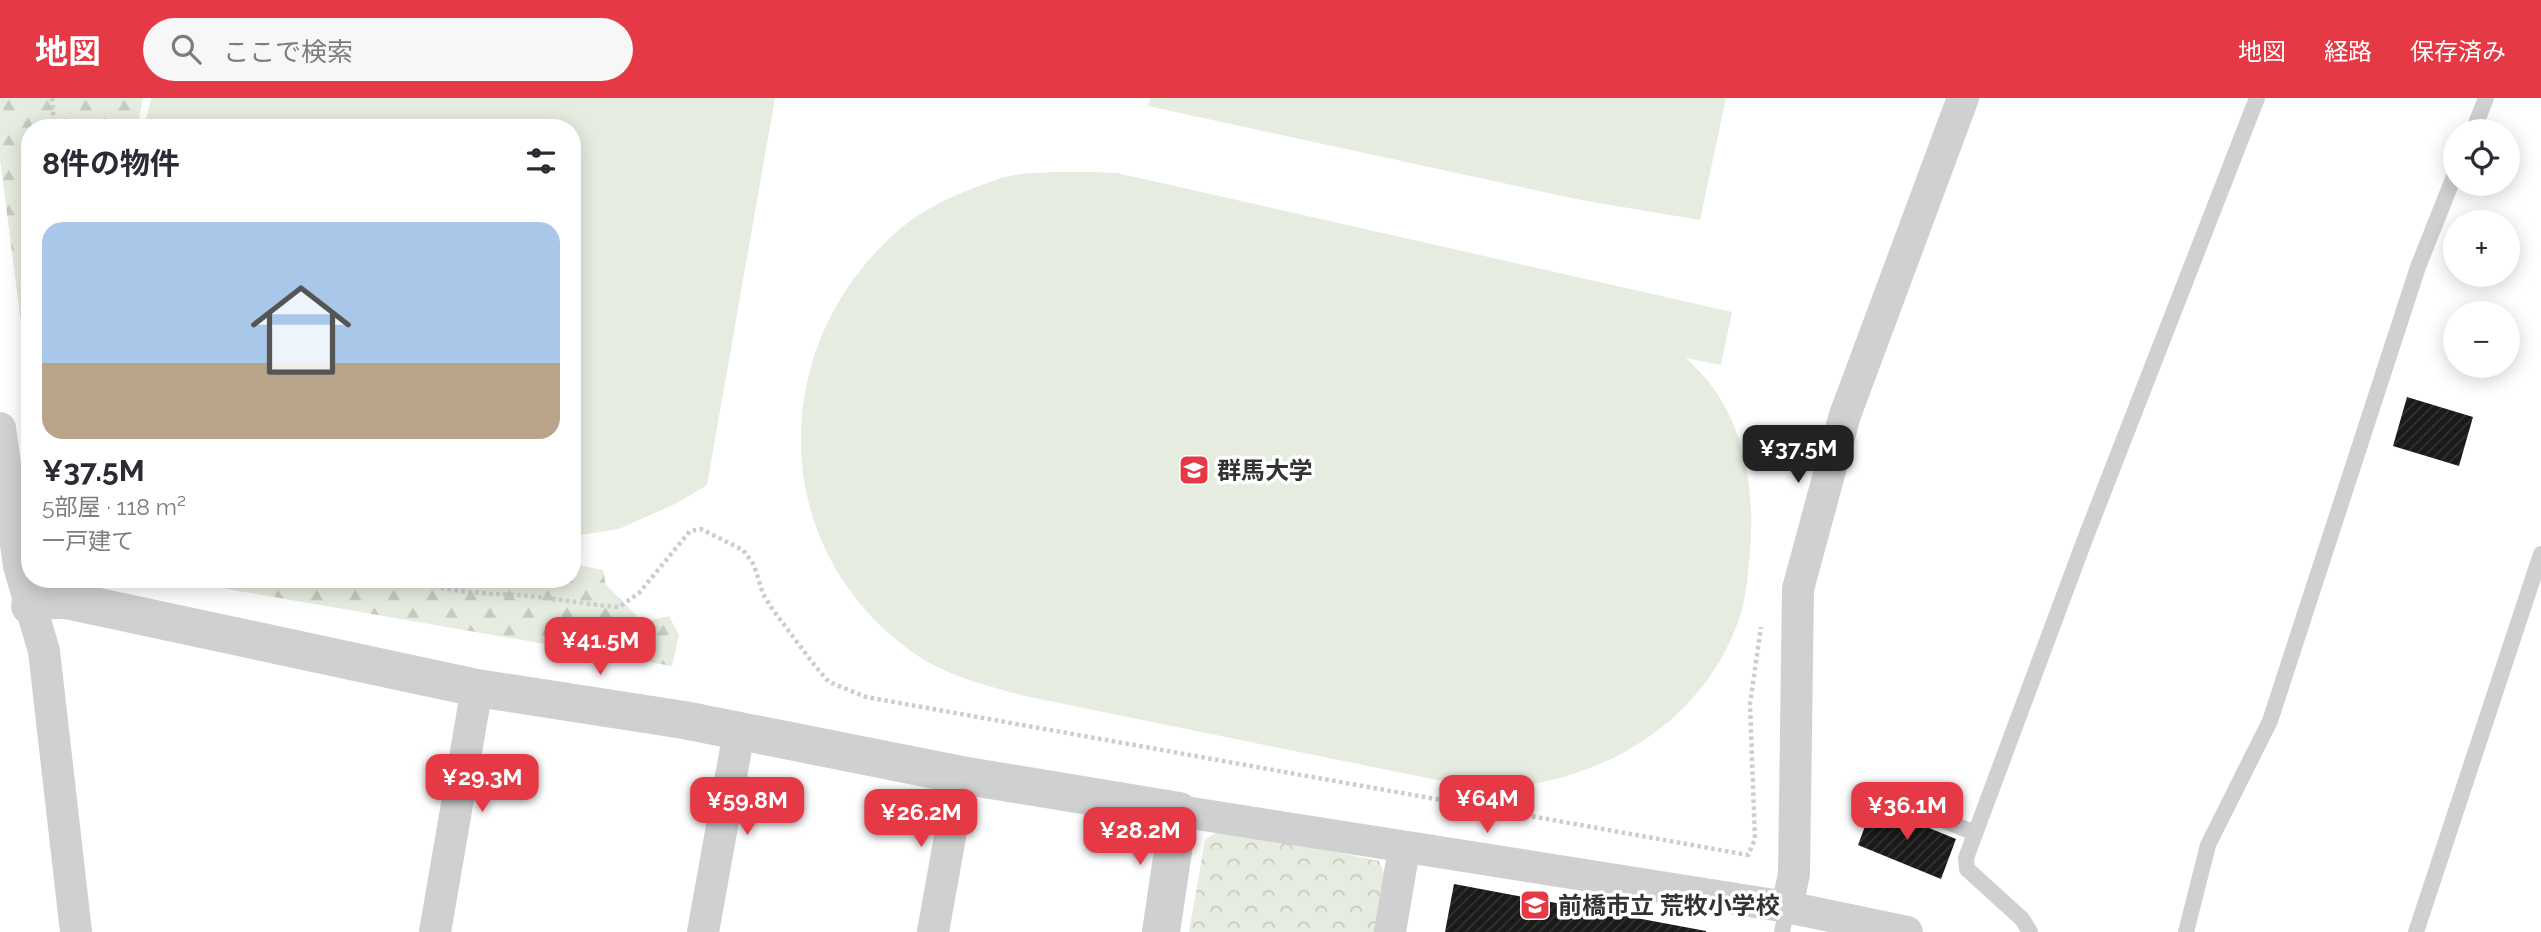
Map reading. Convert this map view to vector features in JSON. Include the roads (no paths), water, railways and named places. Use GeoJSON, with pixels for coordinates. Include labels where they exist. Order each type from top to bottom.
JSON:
{"type":"FeatureCollection","features":[{"type":"Feature","properties":{"kind":"street"},"geometry":{"type":"LineString","coordinates":[[1784,920],[1794,874],[1798,589],[1845,415],[1964,98]]}},
{"type":"Feature","properties":{"kind":"street"},"geometry":{"type":"LineString","coordinates":[[0,428],[21,573]]}},
{"type":"Feature","properties":{"kind":"street"},"geometry":{"type":"LineString","coordinates":[[25,588],[44,651],[76,932]]}},
{"type":"Feature","properties":{"kind":"street"},"geometry":{"type":"LineString","coordinates":[[30,606],[46,600],[66,600],[477,688],[684,720],[961,775],[1405,849],[1784,920],[1907,932]]}},
{"type":"Feature","properties":{"kind":"street"},"geometry":{"type":"LineString","coordinates":[[435,932],[477,688]]}},
{"type":"Feature","properties":{"kind":"street"},"geometry":{"type":"LineString","coordinates":[[703,932],[739,732]]}},
{"type":"Feature","properties":{"kind":"street"},"geometry":{"type":"LineString","coordinates":[[933,932],[961,775]]}},
{"type":"Feature","properties":{"kind":"street"},"geometry":{"type":"LineString","coordinates":[[1161,932],[1179,811]]}},
{"type":"Feature","properties":{"kind":"street"},"geometry":{"type":"LineString","coordinates":[[1390,932],[1405,849]]}},
{"type":"Feature","properties":{"kind":"lane"},"geometry":{"type":"LineString","coordinates":[[2030,932],[2022,919],[1967,869],[1966,858],[2080,552],[2257,98]]}},
{"type":"Feature","properties":{"kind":"lane"},"geometry":{"type":"LineString","coordinates":[[2478,119],[2486,98]]}},
{"type":"Feature","properties":{"kind":"lane"},"geometry":{"type":"LineString","coordinates":[[2186,932],[2208,845],[2270,721],[2418,267],[2446,196]]}},
{"type":"Feature","properties":{"kind":"lane"},"geometry":{"type":"LineString","coordinates":[[2416,932],[2541,554]]}},
{"type":"Feature","properties":{"kind":"lane"},"geometry":{"type":"LineString","coordinates":[[1886,797],[1975,833]]}},
{"type":"Feature","properties":{"kind":"place","name":"群馬大学"},"geometry":{"type":"Point","coordinates":[1194,470]}},
{"type":"Feature","properties":{"kind":"place","name":"前橋市立 荒牧小学校"},"geometry":{"type":"Point","coordinates":[1535,905]}}]}
